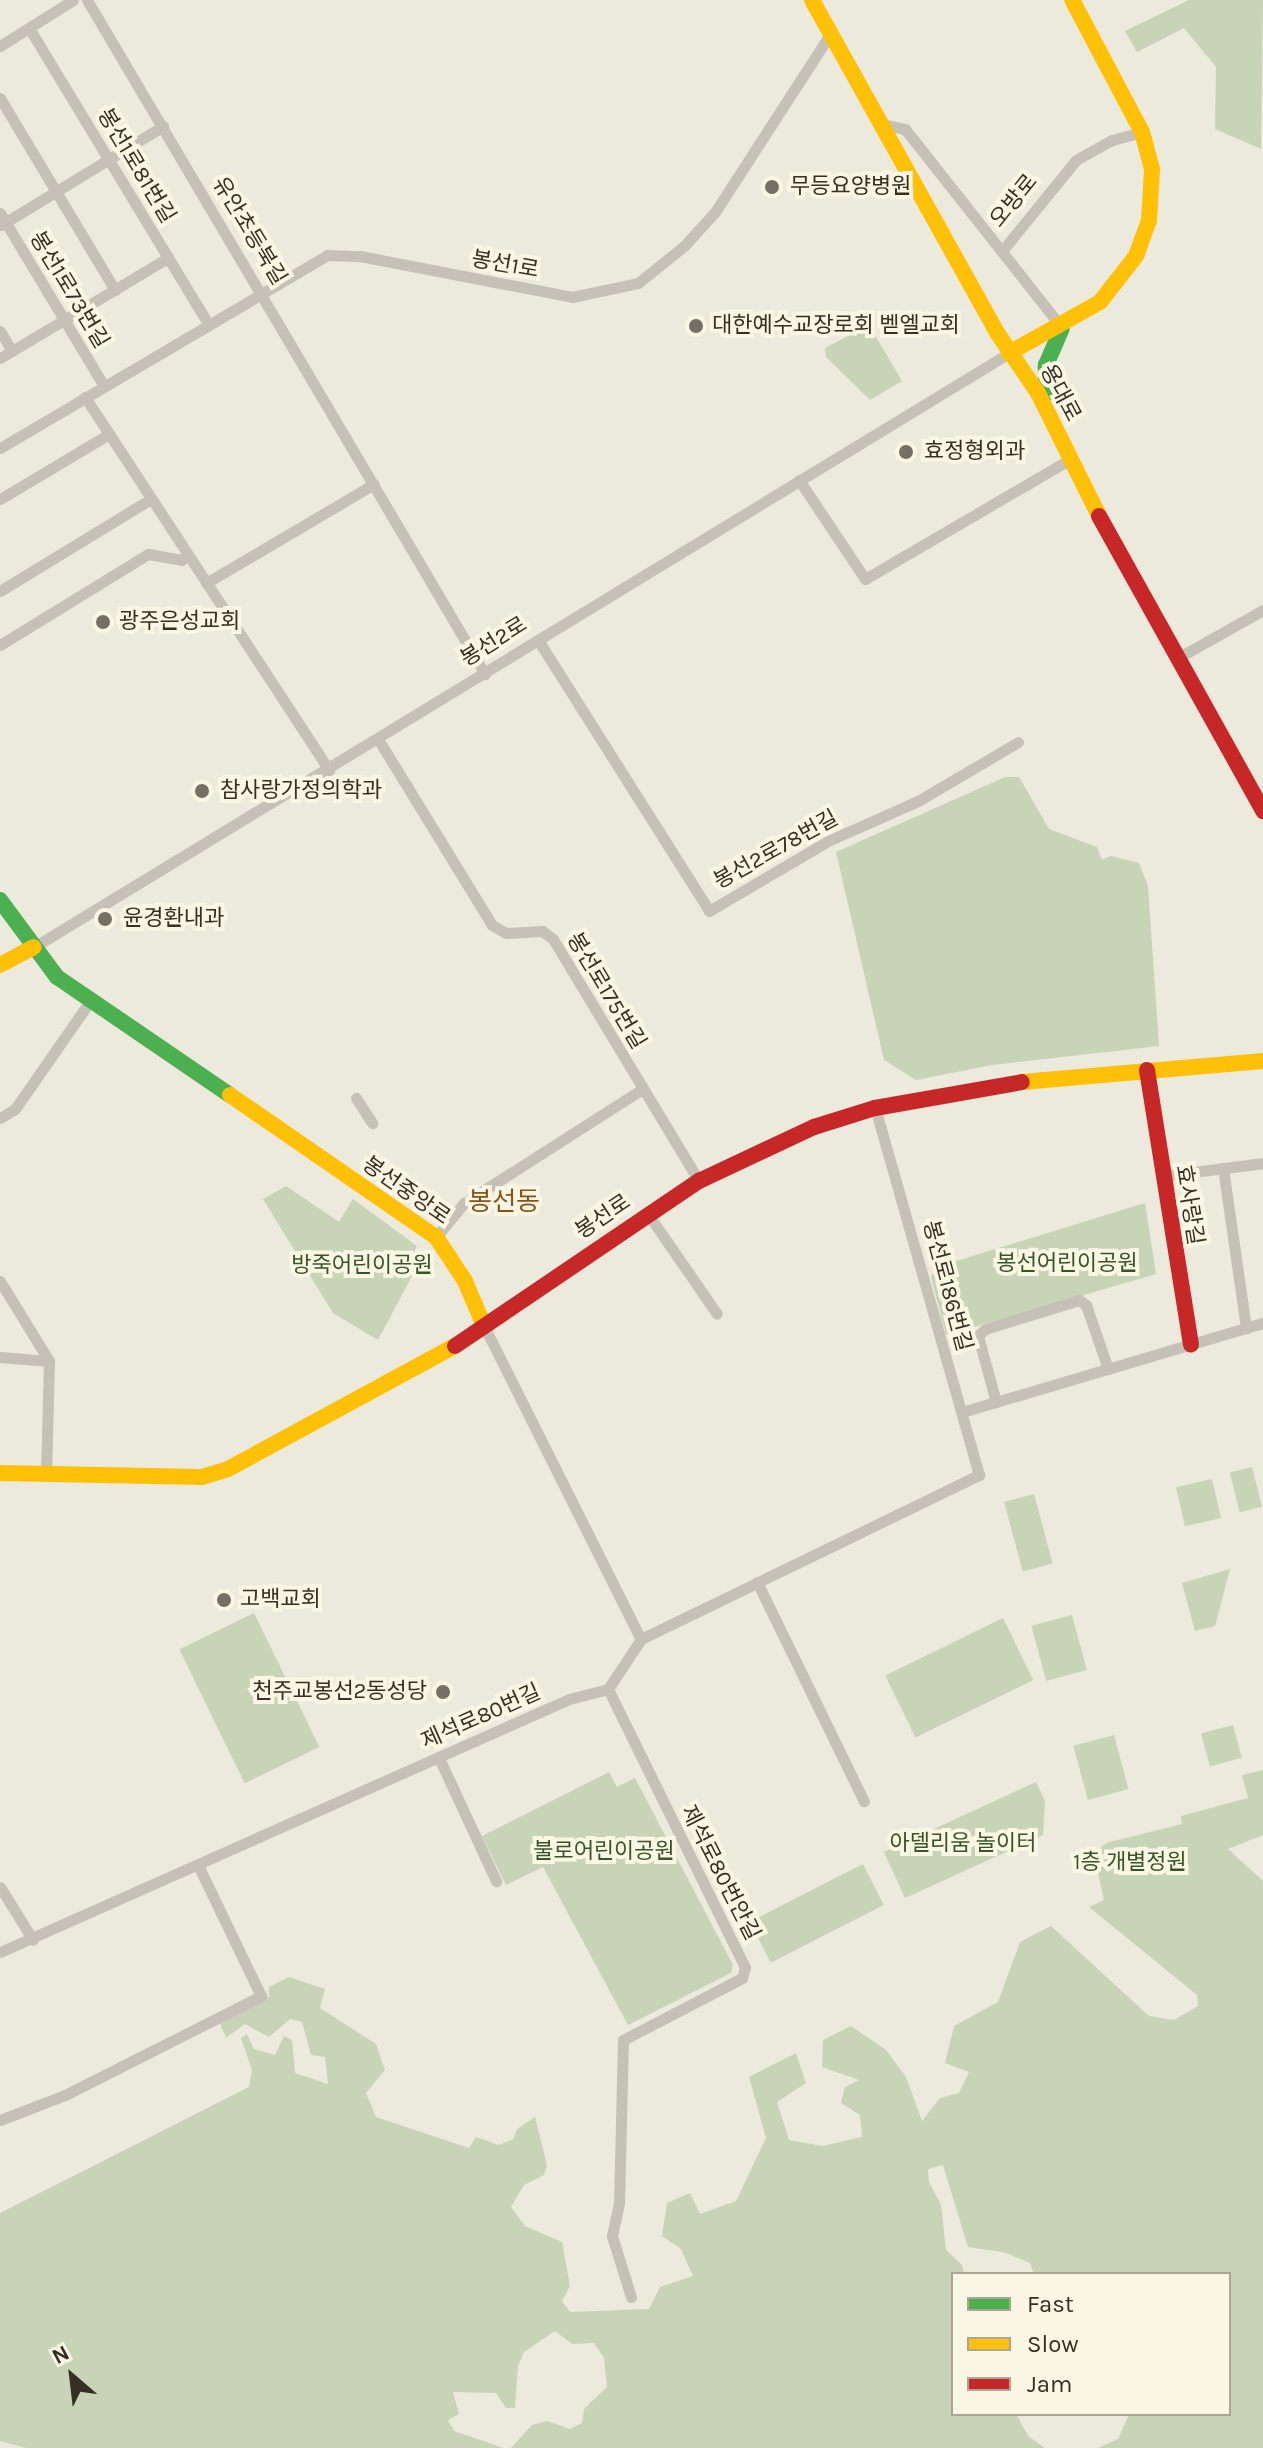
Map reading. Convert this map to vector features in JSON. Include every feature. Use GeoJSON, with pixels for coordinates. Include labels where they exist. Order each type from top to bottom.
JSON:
{"type":"FeatureCollection","features":[{"type":"Feature","properties":{"kind":"street"},"geometry":{"type":"LineString","coordinates":[[0,46],[73,0]]}},
{"type":"Feature","properties":{"kind":"street","name":"유안초등북길"},"geometry":{"type":"LineString","coordinates":[[87,0],[485,674]]}},
{"type":"Feature","properties":{"kind":"street","name":"용대로"},"geometry":{"type":"LineString","coordinates":[[812,0],[1009,353],[1048,412],[1069,460],[1176,659],[1263,811]]}},
{"type":"Feature","properties":{"kind":"street"},"geometry":{"type":"LineString","coordinates":[[1009,353],[1062,328],[1109,292],[1143,238],[1153,184],[1142,132],[1072,0]]}},
{"type":"Feature","properties":{"kind":"street","name":"봉선1로81번길"},"geometry":{"type":"LineString","coordinates":[[29,28],[208,324]]}},
{"type":"Feature","properties":{"kind":"street","name":"봉선1로"},"geometry":{"type":"LineString","coordinates":[[0,448],[262,292],[335,254],[572,297],[638,283],[684,246],[715,212],[831,33]]}},
{"type":"Feature","properties":{"kind":"street"},"geometry":{"type":"LineString","coordinates":[[0,98],[115,290]]}},
{"type":"Feature","properties":{"kind":"street"},"geometry":{"type":"LineString","coordinates":[[881,124],[905,129],[1002,251]]}},
{"type":"Feature","properties":{"kind":"street"},"geometry":{"type":"LineString","coordinates":[[2,221],[56,192],[163,126]]}},
{"type":"Feature","properties":{"kind":"street","name":"오방로"},"geometry":{"type":"LineString","coordinates":[[1062,328],[1002,251],[1076,160],[1112,140],[1142,132]]}},
{"type":"Feature","properties":{"kind":"street","name":"봉선1로73번길"},"geometry":{"type":"LineString","coordinates":[[2,221],[104,386]]}},
{"type":"Feature","properties":{"kind":"street"},"geometry":{"type":"LineString","coordinates":[[0,358],[168,258]]}},
{"type":"Feature","properties":{"kind":"street"},"geometry":{"type":"LineString","coordinates":[[1048,412],[1046,365],[1062,328]]}},
{"type":"Feature","properties":{"kind":"street"},"geometry":{"type":"LineString","coordinates":[[0,331],[12,351]]}},
{"type":"Feature","properties":{"kind":"street","name":"봉선2로"},"geometry":{"type":"LineString","coordinates":[[0,965],[329,770],[1009,353]]}},
{"type":"Feature","properties":{"kind":"street"},"geometry":{"type":"LineString","coordinates":[[85,397],[329,770]]}},
{"type":"Feature","properties":{"kind":"street"},"geometry":{"type":"LineString","coordinates":[[0,499],[109,434]]}},
{"type":"Feature","properties":{"kind":"street"},"geometry":{"type":"LineString","coordinates":[[799,480],[865,579],[1069,460]]}},
{"type":"Feature","properties":{"kind":"street"},"geometry":{"type":"LineString","coordinates":[[206,583],[374,484]]}},
{"type":"Feature","properties":{"kind":"street"},"geometry":{"type":"LineString","coordinates":[[0,591],[151,499]]}},
{"type":"Feature","properties":{"kind":"street"},"geometry":{"type":"LineString","coordinates":[[0,645],[148,554],[181,560],[188,556]]}},
{"type":"Feature","properties":{"kind":"street"},"geometry":{"type":"LineString","coordinates":[[1176,659],[1263,610]]}},
{"type":"Feature","properties":{"kind":"street","name":"봉선2로78번길"},"geometry":{"type":"LineString","coordinates":[[538,640],[709,911],[828,841],[918,801],[1018,742]]}},
{"type":"Feature","properties":{"kind":"street","name":"봉선로175번길"},"geometry":{"type":"LineString","coordinates":[[378,739],[492,925],[506,933],[542,931],[553,939],[641,1090],[699,1181]]}},
{"type":"Feature","properties":{"kind":"street","name":"봉선중앙로"},"geometry":{"type":"LineString","coordinates":[[0,900],[57,977],[436,1237],[465,1281],[484,1326],[641,1639]]}},
{"type":"Feature","properties":{"kind":"street"},"geometry":{"type":"LineString","coordinates":[[0,1118],[15,1109],[90,1001]]}},
{"type":"Feature","properties":{"kind":"street","name":"봉선로"},"geometry":{"type":"LineString","coordinates":[[0,1473],[188,1479],[228,1469],[399,1379],[484,1326],[699,1181],[783,1139],[875,1108],[997,1084],[1263,1061]]}},
{"type":"Feature","properties":{"kind":"street","name":"효사랑길"},"geometry":{"type":"LineString","coordinates":[[1147,1070],[1191,1345]]}},
{"type":"Feature","properties":{"kind":"street"},"geometry":{"type":"LineString","coordinates":[[436,1237],[464,1203],[641,1090]]}},
{"type":"Feature","properties":{"kind":"street"},"geometry":{"type":"LineString","coordinates":[[356,1098],[372,1123]]}},
{"type":"Feature","properties":{"kind":"street","name":"봉선로186번길"},"geometry":{"type":"LineString","coordinates":[[757,1582],[979,1475],[875,1108]]}},
{"type":"Feature","properties":{"kind":"street"},"geometry":{"type":"LineString","coordinates":[[1162,1176],[1263,1163]]}},
{"type":"Feature","properties":{"kind":"street"},"geometry":{"type":"LineString","coordinates":[[1223,1168],[1246,1328]]}},
{"type":"Feature","properties":{"kind":"street"},"geometry":{"type":"LineString","coordinates":[[648,1214],[717,1314]]}},
{"type":"Feature","properties":{"kind":"street"},"geometry":{"type":"LineString","coordinates":[[0,1281],[49,1361],[46,1476]]}},
{"type":"Feature","properties":{"kind":"street"},"geometry":{"type":"LineString","coordinates":[[996,1402],[978,1336],[985,1329],[1079,1300],[1086,1305],[1108,1369]]}},
{"type":"Feature","properties":{"kind":"street"},"geometry":{"type":"LineString","coordinates":[[962,1412],[1263,1323]]}},
{"type":"Feature","properties":{"kind":"street"},"geometry":{"type":"LineString","coordinates":[[0,1357],[49,1361]]}},
{"type":"Feature","properties":{"kind":"street"},"geometry":{"type":"LineString","coordinates":[[608,1689],[641,1639],[757,1582],[864,1801]]}},
{"type":"Feature","properties":{"kind":"street","name":"제석로80번길"},"geometry":{"type":"LineString","coordinates":[[0,1952],[199,1867],[569,1699],[608,1689]]}},
{"type":"Feature","properties":{"kind":"street","name":"제석로80번안길"},"geometry":{"type":"LineString","coordinates":[[608,1689],[745,1967],[742,1978],[623,2040],[619,2203],[612,2236],[631,2297]]}},
{"type":"Feature","properties":{"kind":"street"},"geometry":{"type":"LineString","coordinates":[[439,1758],[496,1881]]}},
{"type":"Feature","properties":{"kind":"street"},"geometry":{"type":"LineString","coordinates":[[0,2120],[65,2095],[261,1996],[199,1867]]}},
{"type":"Feature","properties":{"kind":"street"},"geometry":{"type":"LineString","coordinates":[[0,1887],[33,1940]]}},
{"type":"Feature","properties":{"kind":"green space"},"geometry":{"type":"Polygon","coordinates":[[[1189,0],[1263,0],[1261,149],[1215,129],[1216,67],[1184,28],[1137,52],[1125,31],[1189,0]]]}},
{"type":"Feature","properties":{"kind":"green space"},"geometry":{"type":"Polygon","coordinates":[[[869,325],[902,381],[870,400],[826,357],[825,348],[869,325]]]}},
{"type":"Feature","properties":{"kind":"green space"},"geometry":{"type":"Polygon","coordinates":[[[1005,777],[1019,777],[1049,829],[1097,847],[1102,860],[1111,856],[1139,863],[1148,886],[1159,1046],[992,1065],[916,1080],[884,1060],[836,852],[1005,777]]]}},
{"type":"Feature","properties":{"kind":"green space","name":"방죽어린이공원"},"geometry":{"type":"Polygon","coordinates":[[[286,1186],[339,1222],[353,1199],[417,1246],[409,1261],[412,1276],[378,1340],[333,1313],[263,1199],[286,1186]]]}},
{"type":"Feature","properties":{"kind":"green space","name":"봉선어린이공원"},"geometry":{"type":"Polygon","coordinates":[[[1145,1203],[1156,1274],[946,1335],[931,1277],[937,1267],[1145,1203]]]}},
{"type":"Feature","properties":{"kind":"green space"},"geometry":{"type":"Polygon","coordinates":[[[1252,1467],[1262,1507],[1240,1512],[1230,1473],[1252,1467]]]}},
{"type":"Feature","properties":{"kind":"green space"},"geometry":{"type":"Polygon","coordinates":[[[1212,1479],[1221,1518],[1185,1526],[1176,1487],[1212,1479]]]}},
{"type":"Feature","properties":{"kind":"green space"},"geometry":{"type":"Polygon","coordinates":[[[1034,1494],[1053,1564],[1023,1572],[1004,1502],[1034,1494]]]}},
{"type":"Feature","properties":{"kind":"green space"},"geometry":{"type":"Polygon","coordinates":[[[1230,1569],[1215,1626],[1195,1631],[1182,1583],[1230,1569]]]}},
{"type":"Feature","properties":{"kind":"green space"},"geometry":{"type":"Polygon","coordinates":[[[254,1613],[319,1747],[245,1783],[179,1649],[254,1613]]]}},
{"type":"Feature","properties":{"kind":"green space"},"geometry":{"type":"Polygon","coordinates":[[[1072,1615],[1087,1670],[1046,1681],[1031,1626],[1072,1615]]]}},
{"type":"Feature","properties":{"kind":"green space"},"geometry":{"type":"Polygon","coordinates":[[[1003,1618],[1033,1680],[916,1737],[885,1675],[1003,1618]]]}},
{"type":"Feature","properties":{"kind":"green space"},"geometry":{"type":"Polygon","coordinates":[[[1233,1725],[1242,1758],[1210,1766],[1201,1734],[1233,1725]]]}},
{"type":"Feature","properties":{"kind":"green space"},"geometry":{"type":"Polygon","coordinates":[[[1114,1735],[1128,1789],[1088,1800],[1073,1746],[1114,1735]]]}},
{"type":"Feature","properties":{"kind":"green space","name":"1층 개별정원"},"geometry":{"type":"Polygon","coordinates":[[[1263,1770],[1263,1835],[1228,1849],[1263,1881],[1263,2448],[1098,2448],[1118,2439],[1128,2416],[1231,2416],[1231,2272],[1033,2272],[1030,2263],[1003,2252],[968,2247],[943,2165],[928,2169],[929,2182],[941,2205],[946,2250],[962,2265],[964,2272],[951,2272],[951,2416],[1017,2416],[1029,2437],[1045,2448],[511,2448],[532,2425],[547,2421],[570,2429],[582,2423],[584,2409],[607,2387],[604,2358],[594,2343],[572,2344],[555,2331],[524,2352],[518,2366],[515,2408],[506,2408],[496,2393],[453,2392],[459,2414],[448,2420],[454,2431],[504,2448],[26,2448],[0,2441],[0,2213],[249,2087],[252,2070],[241,2038],[247,2034],[254,2049],[275,2055],[284,2036],[292,2040],[295,2073],[328,2084],[325,2057],[311,2055],[302,2022],[290,2019],[269,2037],[245,2024],[226,2038],[220,2023],[269,1997],[269,1987],[289,1977],[325,1989],[320,2008],[376,2044],[385,2070],[366,2093],[376,2117],[469,2148],[476,2137],[499,2145],[513,2139],[517,2129],[535,2117],[547,2165],[544,2175],[524,2185],[511,2207],[525,2226],[562,2242],[570,2286],[562,2301],[570,2312],[649,2309],[660,2287],[693,2276],[681,2249],[662,2236],[667,2203],[690,2193],[700,2214],[736,2201],[766,2138],[749,2077],[796,2053],[806,2083],[777,2102],[789,2140],[823,2146],[862,2137],[860,2115],[841,2103],[845,2087],[859,2080],[822,2067],[823,2040],[851,2026],[886,2050],[906,2077],[922,2121],[940,2098],[959,2093],[969,2072],[945,2063],[954,2026],[998,2002],[1020,1942],[1051,1926],[1149,2016],[1174,2020],[1198,2006],[1197,1995],[1089,1907],[1104,1900],[1094,1854],[1106,1843],[1182,1824],[1181,1816],[1248,1798],[1242,1775],[1263,1770]]]}},
{"type":"Feature","properties":{"kind":"green space","name":"불로어린이공원"},"geometry":{"type":"Polygon","coordinates":[[[609,1772],[617,1787],[635,1778],[733,1965],[731,1973],[628,2025],[543,1867],[506,1885],[482,1836],[609,1772]]]}},
{"type":"Feature","properties":{"kind":"green space","name":"아델리움 놀이터"},"geometry":{"type":"Polygon","coordinates":[[[1036,1782],[1045,1801],[1043,1835],[905,1898],[884,1852],[1036,1782]]]}},
{"type":"Feature","properties":{"kind":"green space"},"geometry":{"type":"Polygon","coordinates":[[[863,1864],[884,1905],[771,1963],[750,1922],[863,1864]]]}},
{"type":"Feature","properties":{"kind":"traffic: fast"},"geometry":{"type":"LineString","coordinates":[[1047,403],[1046,365],[1062,328]]}},
{"type":"Feature","properties":{"kind":"traffic: fast"},"geometry":{"type":"LineString","coordinates":[[0,900],[57,977],[230,1095]]}},
{"type":"Feature","properties":{"kind":"traffic: slow"},"geometry":{"type":"LineString","coordinates":[[812,0],[998,334],[1038,393],[1099,516]]}},
{"type":"Feature","properties":{"kind":"traffic: slow"},"geometry":{"type":"LineString","coordinates":[[1009,353],[1100,302],[1136,256],[1149,221],[1152,169],[1142,132],[1072,0]]}},
{"type":"Feature","properties":{"kind":"traffic: slow"},"geometry":{"type":"LineString","coordinates":[[0,965],[34,947]]}},
{"type":"Feature","properties":{"kind":"traffic: slow"},"geometry":{"type":"LineString","coordinates":[[1022,1082],[1263,1061]]}},
{"type":"Feature","properties":{"kind":"traffic: slow"},"geometry":{"type":"LineString","coordinates":[[230,1095],[436,1237],[465,1281],[484,1326]]}},
{"type":"Feature","properties":{"kind":"traffic: slow"},"geometry":{"type":"LineString","coordinates":[[0,1473],[202,1477],[228,1469],[455,1346]]}},
{"type":"Feature","properties":{"kind":"traffic: jam"},"geometry":{"type":"LineString","coordinates":[[1099,516],[1263,811]]}},
{"type":"Feature","properties":{"kind":"traffic: jam"},"geometry":{"type":"LineString","coordinates":[[1147,1070],[1191,1345]]}},
{"type":"Feature","properties":{"kind":"traffic: jam"},"geometry":{"type":"LineString","coordinates":[[455,1346],[699,1181],[814,1127],[875,1108],[1022,1082]]}},
{"type":"Feature","properties":{"kind":"place","name":"무등요양병원"},"geometry":{"type":"Point","coordinates":[772,187]}},
{"type":"Feature","properties":{"kind":"place","name":"대한예수교장로회 벧엘교회"},"geometry":{"type":"Point","coordinates":[696,326]}},
{"type":"Feature","properties":{"kind":"place","name":"효정형외과"},"geometry":{"type":"Point","coordinates":[906,452]}},
{"type":"Feature","properties":{"kind":"place","name":"광주은성교회"},"geometry":{"type":"Point","coordinates":[103,622]}},
{"type":"Feature","properties":{"kind":"place","name":"참사랑가정의학과"},"geometry":{"type":"Point","coordinates":[202,791]}},
{"type":"Feature","properties":{"kind":"place","name":"윤경환내과"},"geometry":{"type":"Point","coordinates":[105,919]}},
{"type":"Feature","properties":{"kind":"place","name":"고백교회"},"geometry":{"type":"Point","coordinates":[224,1600]}},
{"type":"Feature","properties":{"kind":"place","name":"천주교봉선2동성당"},"geometry":{"type":"Point","coordinates":[443,1692]}},
{"type":"Feature","properties":{"kind":"district","name":"봉선동"},"geometry":{"type":"Point","coordinates":[504,1202]}}]}
